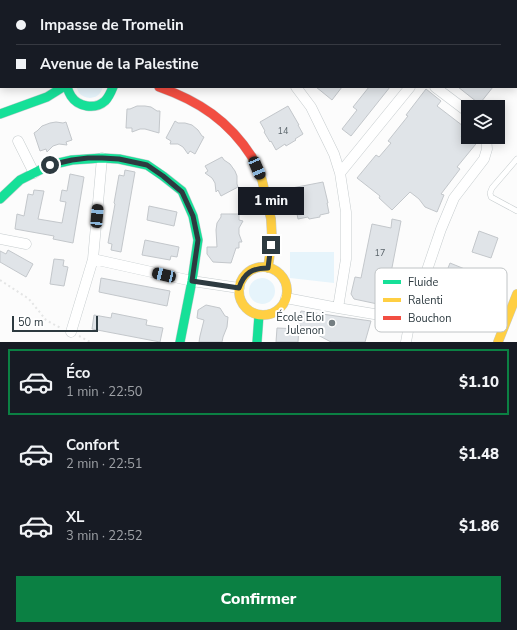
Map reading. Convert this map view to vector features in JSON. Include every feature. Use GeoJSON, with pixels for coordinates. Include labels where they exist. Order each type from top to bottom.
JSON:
{"type":"FeatureCollection","features":[{"type":"Feature","properties":{"kind":"main road"},"geometry":{"type":"LineString","coordinates":[[0,114],[47,97],[61,88]]}},
{"type":"Feature","properties":{"kind":"main road"},"geometry":{"type":"LineString","coordinates":[[47,97],[62,95],[69,91],[74,100],[80,105],[93,107],[106,101],[115,88]]}},
{"type":"Feature","properties":{"kind":"main road"},"geometry":{"type":"LineString","coordinates":[[162,88],[178,93],[208,110],[227,125],[254,160],[261,177],[269,206],[271,220],[271,245],[268,268]]}},
{"type":"Feature","properties":{"kind":"main road"},"geometry":{"type":"LineString","coordinates":[[0,199],[20,180],[50,165],[72,160],[102,158],[119,159],[147,165],[163,176],[182,192],[193,216],[198,240],[192,281],[180,342]]}},
{"type":"Feature","properties":{"kind":"main road"},"geometry":{"type":"LineString","coordinates":[[260,268],[268,268],[281,276],[287,290],[286,298],[278,310],[266,315],[259,315],[246,308],[242,302],[239,288],[246,274],[260,268]]}},
{"type":"Feature","properties":{"kind":"main road"},"geometry":{"type":"LineString","coordinates":[[507,319],[517,294]]}},
{"type":"Feature","properties":{"kind":"main road"},"geometry":{"type":"LineString","coordinates":[[257,342],[259,315]]}},
{"type":"Feature","properties":{"kind":"main road"},"geometry":{"type":"LineString","coordinates":[[498,342],[502,332]]}},
{"type":"Feature","properties":{"kind":"street"},"geometry":{"type":"LineString","coordinates":[[297,88],[311,107],[334,154],[340,173],[346,212],[346,259],[338,308]]}},
{"type":"Feature","properties":{"kind":"street"},"geometry":{"type":"LineString","coordinates":[[340,173],[409,88]]}},
{"type":"Feature","properties":{"kind":"street"},"geometry":{"type":"LineString","coordinates":[[436,88],[461,107]]}},
{"type":"Feature","properties":{"kind":"street"},"geometry":{"type":"LineString","coordinates":[[18,141],[34,173]]}},
{"type":"Feature","properties":{"kind":"street"},"geometry":{"type":"LineString","coordinates":[[428,268],[441,229],[454,198],[484,159],[487,149],[487,144]]}},
{"type":"Feature","properties":{"kind":"street"},"geometry":{"type":"LineString","coordinates":[[71,332],[91,266],[102,158]]}},
{"type":"Feature","properties":{"kind":"street"},"geometry":{"type":"LineString","coordinates":[[0,239],[26,244]]}},
{"type":"Feature","properties":{"kind":"street"},"geometry":{"type":"LineString","coordinates":[[92,259],[192,281],[239,288]]}},
{"type":"Feature","properties":{"kind":"street"},"geometry":{"type":"LineString","coordinates":[[286,298],[375,314]]}},
{"type":"Feature","properties":{"kind":"street"},"geometry":{"type":"LineString","coordinates":[[406,342],[408,332]]}},
{"type":"Feature","properties":{"kind":"lane"},"geometry":{"type":"LineString","coordinates":[[517,159],[492,188],[490,193],[491,197],[517,210]]}},
{"type":"Feature","properties":{"kind":"path"},"geometry":{"type":"LineString","coordinates":[[0,280],[30,299],[46,320],[54,326],[71,332],[90,342]]}},
{"type":"Feature","properties":{"kind":"shaded area"},"geometry":{"type":"Polygon","coordinates":[[[76,88],[102,88],[98,95],[92,98],[84,97],[79,93],[76,88]]]}},
{"type":"Feature","properties":{"kind":"shaded area"},"geometry":{"type":"Polygon","coordinates":[[[290,252],[334,252],[334,283],[290,278],[290,252]]]}},
{"type":"Feature","properties":{"kind":"shaded area"},"geometry":{"type":"Polygon","coordinates":[[[262,278],[271,282],[275,291],[271,300],[262,304],[253,300],[249,291],[253,282],[262,278]]]}},
{"type":"Feature","properties":{"kind":"building"},"geometry":{"type":"Polygon","coordinates":[[[317,88],[341,88],[332,100],[317,88]]]}},
{"type":"Feature","properties":{"kind":"building"},"geometry":{"type":"Polygon","coordinates":[[[368,88],[389,88],[351,136],[342,129],[357,110],[353,107],[368,88]]]}},
{"type":"Feature","properties":{"kind":"building"},"geometry":{"type":"Polygon","coordinates":[[[459,88],[492,88],[483,100],[474,100],[459,88]]]}},
{"type":"Feature","properties":{"kind":"building"},"geometry":{"type":"Polygon","coordinates":[[[426,89],[441,101],[437,106],[461,124],[461,144],[476,144],[457,167],[460,169],[441,194],[444,195],[437,212],[425,207],[419,199],[410,192],[392,210],[379,198],[380,196],[357,178],[376,155],[379,157],[391,143],[388,141],[408,116],[406,115],[426,89]]]}},
{"type":"Feature","properties":{"kind":"building"},"geometry":{"type":"Polygon","coordinates":[[[137,106],[151,107],[157,111],[160,111],[159,133],[145,129],[132,132],[132,128],[126,128],[127,109],[137,106]]]}},
{"type":"Feature","properties":{"kind":"building"},"geometry":{"type":"Polygon","coordinates":[[[288,106],[303,134],[286,146],[285,144],[276,150],[264,132],[265,131],[260,122],[288,106]]]}},
{"type":"Feature","properties":{"kind":"building"},"geometry":{"type":"Polygon","coordinates":[[[175,121],[178,123],[192,125],[204,137],[195,154],[190,151],[188,154],[183,147],[178,144],[170,144],[171,141],[166,138],[175,121]]]}},
{"type":"Feature","properties":{"kind":"building"},"geometry":{"type":"Polygon","coordinates":[[[56,122],[66,122],[72,140],[66,142],[67,145],[59,144],[53,146],[47,152],[46,149],[40,151],[34,133],[42,126],[56,122]]]}},
{"type":"Feature","properties":{"kind":"building"},"geometry":{"type":"Polygon","coordinates":[[[222,157],[235,171],[238,187],[221,196],[218,190],[216,192],[215,183],[212,178],[205,173],[208,171],[205,166],[222,157]]]}},
{"type":"Feature","properties":{"kind":"building"},"geometry":{"type":"Polygon","coordinates":[[[125,170],[135,172],[121,252],[111,250],[112,244],[108,243],[119,175],[124,176],[125,170]]]}},
{"type":"Feature","properties":{"kind":"building"},"geometry":{"type":"Polygon","coordinates":[[[70,174],[84,177],[73,243],[53,239],[54,236],[15,229],[17,214],[24,216],[28,194],[33,195],[34,190],[44,191],[38,219],[62,223],[66,202],[60,201],[62,190],[67,191],[70,174]]]}},
{"type":"Feature","properties":{"kind":"building"},"geometry":{"type":"Polygon","coordinates":[[[323,182],[329,213],[320,215],[320,217],[298,219],[292,198],[294,198],[292,188],[323,182]]]}},
{"type":"Feature","properties":{"kind":"building"},"geometry":{"type":"Polygon","coordinates":[[[149,206],[177,212],[174,226],[147,220],[149,206]]]}},
{"type":"Feature","properties":{"kind":"building"},"geometry":{"type":"Polygon","coordinates":[[[221,214],[239,214],[239,220],[243,221],[239,228],[239,234],[242,242],[239,242],[239,248],[236,248],[231,263],[213,262],[207,254],[207,247],[217,247],[216,230],[221,214]]]}},
{"type":"Feature","properties":{"kind":"building"},"geometry":{"type":"Polygon","coordinates":[[[392,219],[401,221],[392,268],[375,268],[375,303],[354,299],[351,294],[355,277],[361,278],[372,224],[391,228],[392,219]]]}},
{"type":"Feature","properties":{"kind":"building"},"geometry":{"type":"Polygon","coordinates":[[[479,231],[498,238],[491,258],[472,252],[479,231]]]}},
{"type":"Feature","properties":{"kind":"building"},"geometry":{"type":"Polygon","coordinates":[[[145,240],[179,247],[177,257],[171,256],[170,260],[142,255],[145,240]]]}},
{"type":"Feature","properties":{"kind":"building"},"geometry":{"type":"Polygon","coordinates":[[[8,250],[33,264],[26,277],[0,262],[0,251],[6,254],[8,250]]]}},
{"type":"Feature","properties":{"kind":"building"},"geometry":{"type":"Polygon","coordinates":[[[54,259],[64,260],[63,266],[68,267],[64,286],[50,284],[54,259]]]}},
{"type":"Feature","properties":{"kind":"building"},"geometry":{"type":"Polygon","coordinates":[[[450,263],[462,268],[448,268],[450,263]]]}},
{"type":"Feature","properties":{"kind":"building"},"geometry":{"type":"Polygon","coordinates":[[[101,278],[170,291],[167,306],[99,292],[101,278]]]}},
{"type":"Feature","properties":{"kind":"building"},"geometry":{"type":"Polygon","coordinates":[[[206,305],[220,308],[225,316],[228,317],[227,327],[222,342],[199,342],[204,320],[197,318],[198,310],[206,305]]]}},
{"type":"Feature","properties":{"kind":"building"},"geometry":{"type":"Polygon","coordinates":[[[301,311],[371,321],[365,342],[331,342],[297,324],[301,311]]]}},
{"type":"Feature","properties":{"kind":"building"},"geometry":{"type":"Polygon","coordinates":[[[112,313],[147,320],[146,325],[163,328],[160,342],[92,329],[94,315],[111,318],[112,313]]]}},
{"type":"Feature","properties":{"kind":"building"},"geometry":{"type":"Polygon","coordinates":[[[277,328],[299,329],[298,342],[276,342],[277,328]]]}},
{"type":"Feature","properties":{"kind":"traffic: fast"},"geometry":{"type":"LineString","coordinates":[[0,114],[47,97],[61,88]]}},
{"type":"Feature","properties":{"kind":"traffic: fast"},"geometry":{"type":"LineString","coordinates":[[67,88],[74,100],[87,106],[96,106],[101,104],[109,96],[113,88]]}},
{"type":"Feature","properties":{"kind":"traffic: fast"},"geometry":{"type":"LineString","coordinates":[[0,199],[20,180],[50,165],[72,160],[102,158],[119,159],[147,165],[182,191],[193,216],[198,240],[192,281],[180,342]]}},
{"type":"Feature","properties":{"kind":"traffic: fast"},"geometry":{"type":"LineString","coordinates":[[257,342],[259,315]]}},
{"type":"Feature","properties":{"kind":"traffic: slow"},"geometry":{"type":"LineString","coordinates":[[252,157],[262,180],[271,219],[272,238],[268,268]]}},
{"type":"Feature","properties":{"kind":"traffic: slow"},"geometry":{"type":"LineString","coordinates":[[263,267],[272,269],[280,274],[285,282],[287,291],[285,300],[280,308],[272,313],[263,315],[254,313],[246,308],[241,300],[239,291],[241,282],[246,274],[254,269],[263,267]]}},
{"type":"Feature","properties":{"kind":"traffic: slow"},"geometry":{"type":"LineString","coordinates":[[507,319],[517,294]]}},
{"type":"Feature","properties":{"kind":"traffic: slow"},"geometry":{"type":"LineString","coordinates":[[498,342],[502,332]]}},
{"type":"Feature","properties":{"kind":"traffic: jam"},"geometry":{"type":"LineString","coordinates":[[162,88],[187,99],[212,114],[233,133],[252,157]]}},
{"type":"Feature","properties":{"kind":"place","name":"École Eloi Julenon"},"geometry":{"type":"Point","coordinates":[332,323]}},
{"type":"Feature","properties":{"kind":"route"},"geometry":{"type":"LineString","coordinates":[[50,165],[88,158],[119,159],[147,165],[163,176],[182,192],[193,216],[198,240],[192,281],[239,288],[246,274],[260,268],[268,268],[271,245]]}}]}
